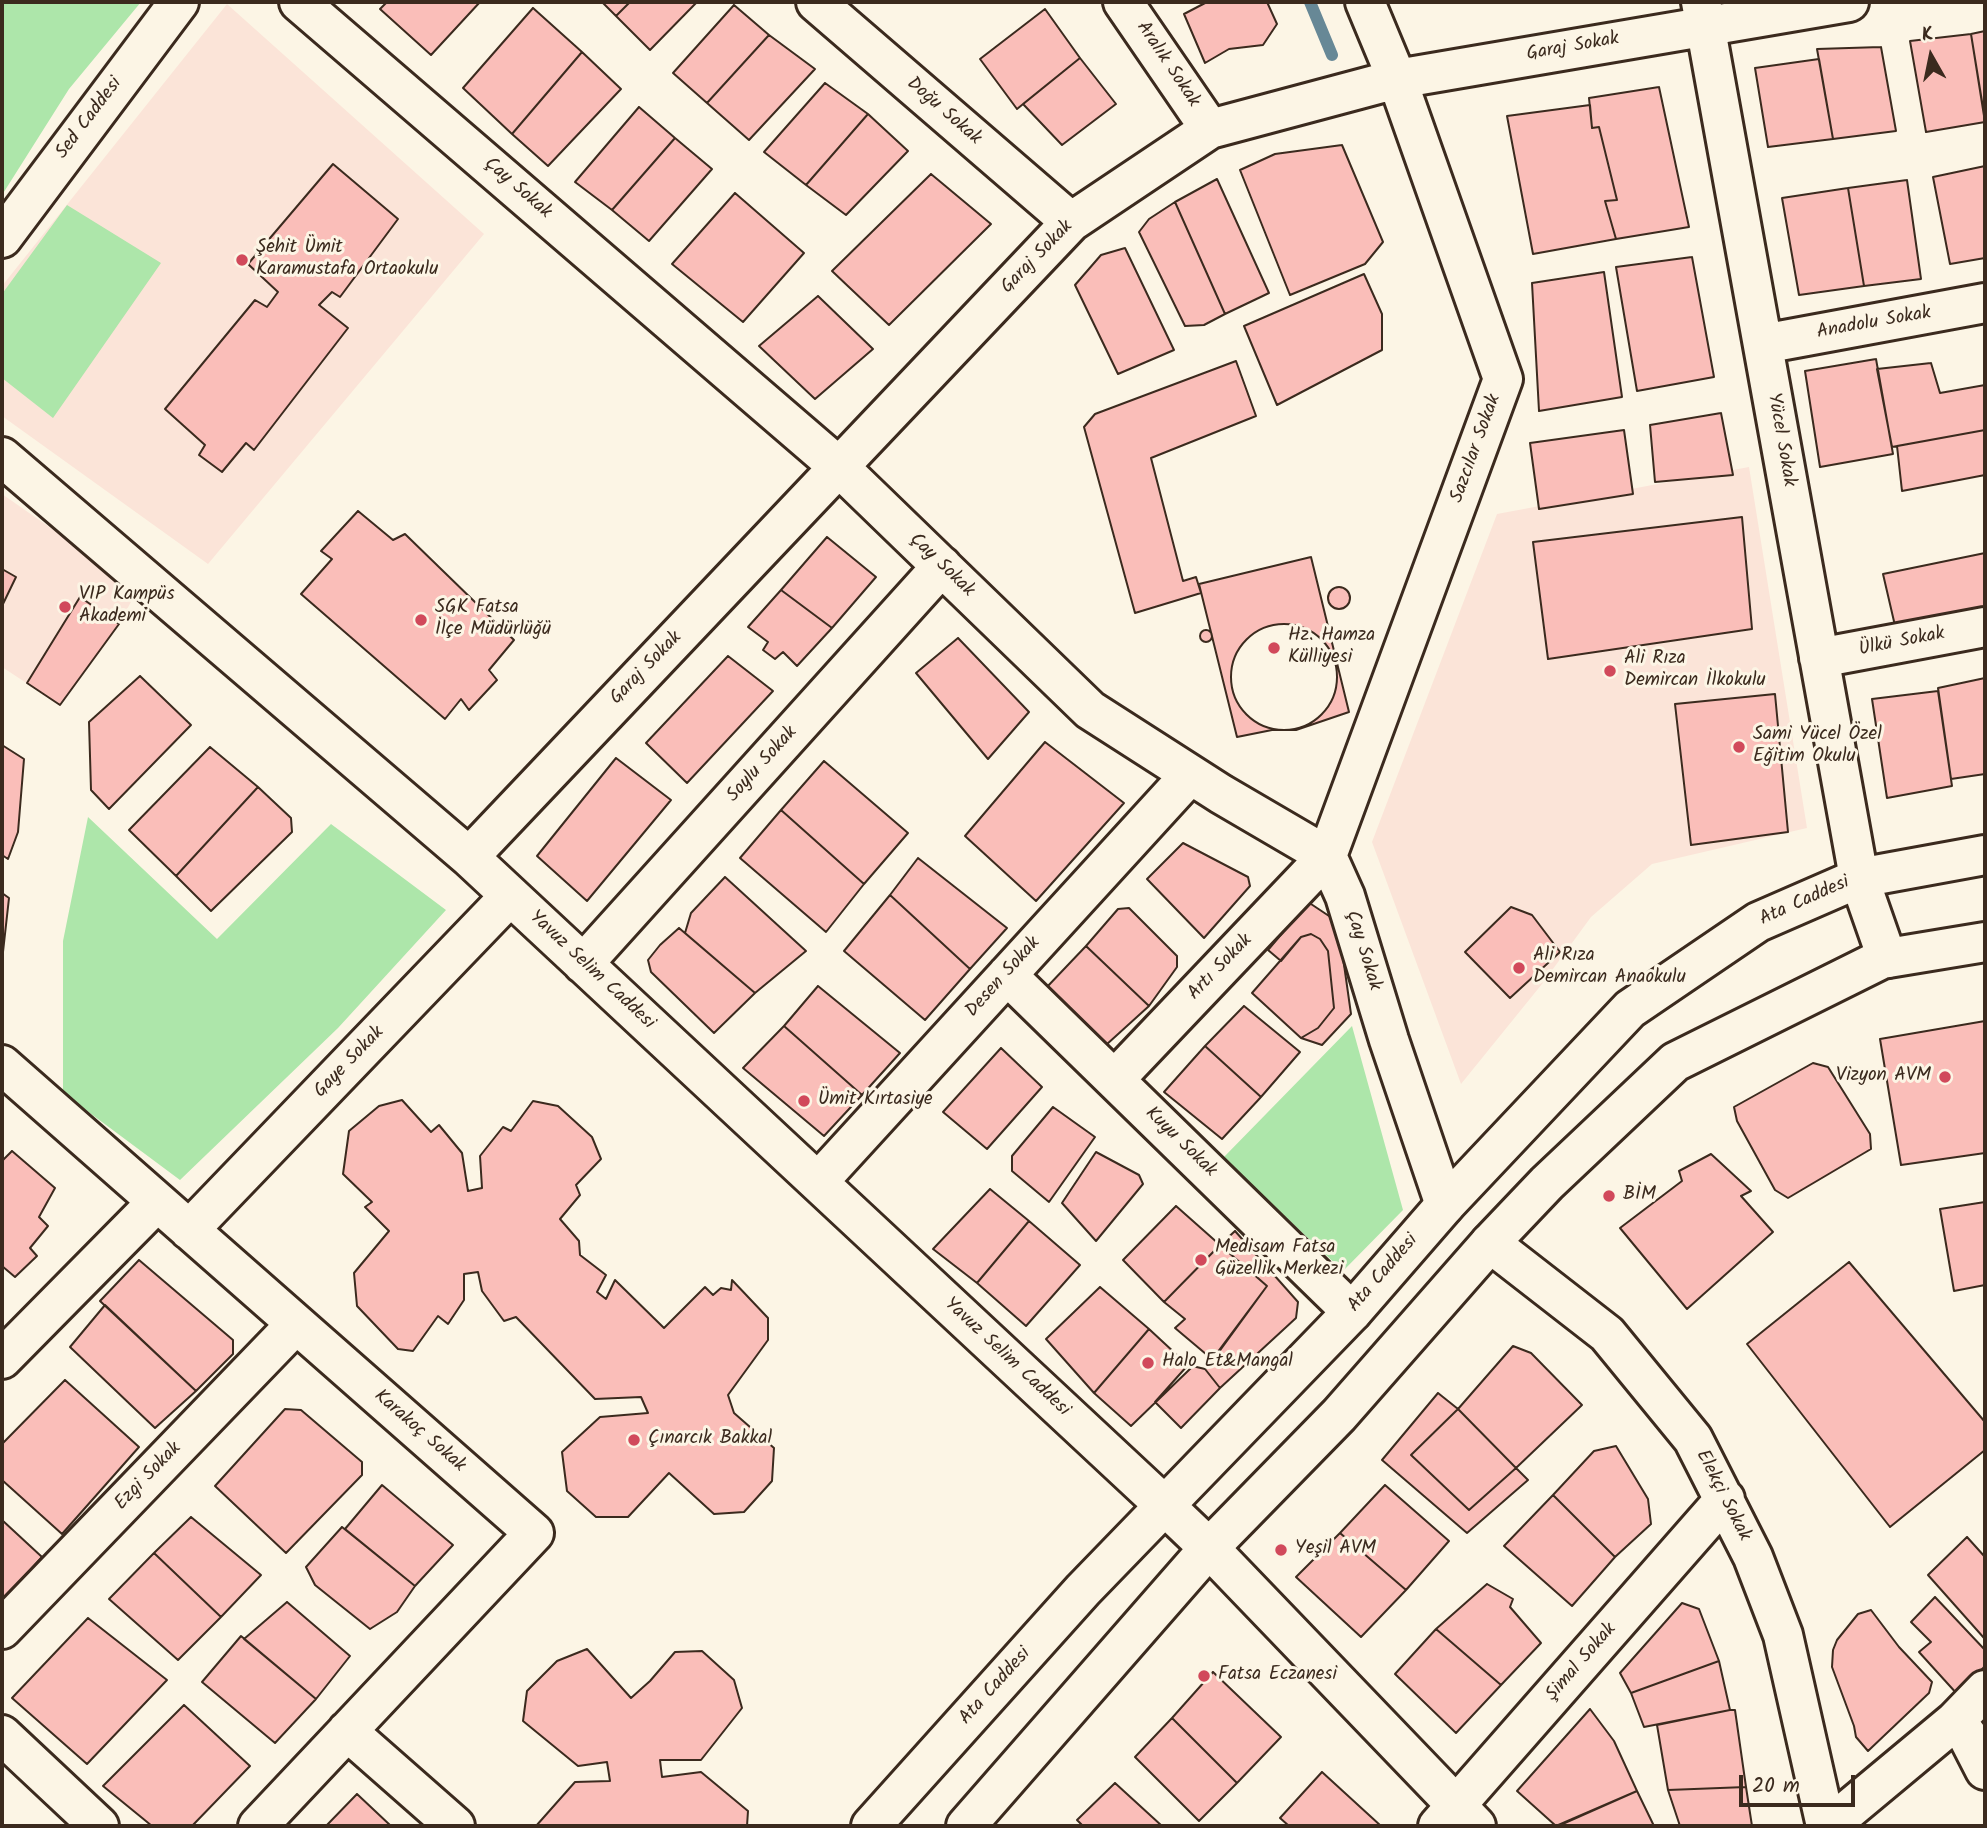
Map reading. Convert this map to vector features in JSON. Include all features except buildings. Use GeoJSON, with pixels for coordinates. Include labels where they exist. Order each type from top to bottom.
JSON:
{"type":"FeatureCollection","features":[{"type":"Feature","properties":{"kind":"street","name":"Sed Caddesi"},"geometry":{"type":"LineString","coordinates":[[2,238],[179,2]]}},
{"type":"Feature","properties":{"kind":"street","name":"Çay Sokak"},"geometry":{"type":"LineString","coordinates":[[299,2],[839,467],[1090,710],[1190,775],[1327,856],[1345,896],[1389,1040],[1445,1205]]}},
{"type":"Feature","properties":{"kind":"street","name":"Doğu Sokak"},"geometry":{"type":"LineString","coordinates":[[816,2],[1071,222]]}},
{"type":"Feature","properties":{"kind":"street","name":"Aralık Sokak"},"geometry":{"type":"LineString","coordinates":[[1123,2],[1210,129]]}},
{"type":"Feature","properties":{"kind":"street","name":"Sazcılar Sokak"},"geometry":{"type":"LineString","coordinates":[[1327,856],[1503,379],[1397,79],[1365,2]]}},
{"type":"Feature","properties":{"kind":"street","name":"Garaj Sokak"},"geometry":{"type":"LineString","coordinates":[[469,857],[1071,222],[1210,129],[1397,79],[1703,13],[1849,2]]}},
{"type":"Feature","properties":{"kind":"street","name":"Yücel Sokak"},"geometry":{"type":"LineString","coordinates":[[1703,13],[1859,878],[1887,958]]}},
{"type":"Feature","properties":{"kind":"street","name":"Anadolu Sokak"},"geometry":{"type":"LineString","coordinates":[[1763,344],[1985,303]]}},
{"type":"Feature","properties":{"kind":"street","name":"Yavuz Selim Caddesi"},"geometry":{"type":"LineString","coordinates":[[2,457],[469,857],[1209,1548]]}},
{"type":"Feature","properties":{"kind":"street","name":"Soylu Sokak"},"geometry":{"type":"LineString","coordinates":[[583,964],[942,566]]}},
{"type":"Feature","properties":{"kind":"street","name":"Ülkü Sokak"},"geometry":{"type":"LineString","coordinates":[[1819,658],[1985,627]]}},
{"type":"Feature","properties":{"kind":"street","name":"Desen Sokak"},"geometry":{"type":"LineString","coordinates":[[818,1182],[1190,775]]}},
{"type":"Feature","properties":{"kind":"street","name":"Ata Caddesi"},"geometry":{"type":"LineString","coordinates":[[871,1826],[1083,1590],[1352,1311],[1445,1205],[1630,1009],[1758,922],[1859,878],[1985,855]]}},
{"type":"Feature","properties":{"kind":"street","name":"Artı Sokak"},"geometry":{"type":"LineString","coordinates":[[1115,1079],[1327,856]]}},
{"type":"Feature","properties":{"kind":"street","name":"Gaye Sokak"},"geometry":{"type":"LineString","coordinates":[[189,1230],[510,896]]}},
{"type":"Feature","properties":{"kind":"street"},"geometry":{"type":"LineString","coordinates":[[965,1826],[1209,1548],[1339,1415],[1490,1243],[1547,1183],[1675,1062],[1887,958],[1985,942]]}},
{"type":"Feature","properties":{"kind":"street","name":"Kuyu Sokak"},"geometry":{"type":"LineString","coordinates":[[1007,975],[1352,1311]]}},
{"type":"Feature","properties":{"kind":"street","name":"Karakoç Sokak"},"geometry":{"type":"LineString","coordinates":[[2,1065],[534,1533],[258,1826]]}},
{"type":"Feature","properties":{"kind":"street"},"geometry":{"type":"LineString","coordinates":[[2,1359],[157,1202]]}},
{"type":"Feature","properties":{"kind":"street","name":"Elekçi Sokak"},"geometry":{"type":"LineString","coordinates":[[1445,1205],[1606,1334],[1692,1439],[1754,1558],[1783,1635],[1827,1826]]}},
{"type":"Feature","properties":{"kind":"street","name":"Ezgi Sokak"},"geometry":{"type":"LineString","coordinates":[[2,1629],[296,1324]]}},
{"type":"Feature","properties":{"kind":"street","name":"Şimal Sokak"},"geometry":{"type":"LineString","coordinates":[[1457,1819],[1725,1499]]}},
{"type":"Feature","properties":{"kind":"street"},"geometry":{"type":"LineString","coordinates":[[1209,1548],[1457,1819]]}},
{"type":"Feature","properties":{"kind":"street"},"geometry":{"type":"LineString","coordinates":[[1827,1826],[1955,1721],[1985,1690]]}},
{"type":"Feature","properties":{"kind":"street"},"geometry":{"type":"LineString","coordinates":[[1955,1721],[1967,1735],[1985,1770]]}},
{"type":"Feature","properties":{"kind":"street"},"geometry":{"type":"LineString","coordinates":[[347,1731],[455,1826]]}},
{"type":"Feature","properties":{"kind":"street"},"geometry":{"type":"LineString","coordinates":[[2,1735],[99,1826]]}},
{"type":"Feature","properties":{"kind":"shaded area","name":"Şehit Ümit Karamustafa Ortaokulu"},"geometry":{"type":"Polygon","coordinates":[[[227,4],[484,234],[208,564],[2,416],[2,286],[227,4]]]}},
{"type":"Feature","properties":{"kind":"shaded area","name":"Ali Rıza Demircan İlkokulu"},"geometry":{"type":"Polygon","coordinates":[[[1749,467],[1807,828],[1652,864],[1591,917],[1542,984],[1461,1084],[1372,842],[1497,514],[1749,467]]]}},
{"type":"Feature","properties":{"kind":"shaded area","name":"VIP Kampüs Akademi"},"geometry":{"type":"Polygon","coordinates":[[[2,494],[138,589],[119,624],[60,705],[2,667],[2,494]]]}},
{"type":"Feature","properties":{"kind":"green space"},"geometry":{"type":"Polygon","coordinates":[[[2,2],[141,2],[69,89],[2,195],[2,2]]]}},
{"type":"Feature","properties":{"kind":"green space"},"geometry":{"type":"Polygon","coordinates":[[[67,205],[161,263],[53,418],[2,378],[2,294],[67,205]]]}},
{"type":"Feature","properties":{"kind":"green space"},"geometry":{"type":"Polygon","coordinates":[[[88,817],[217,939],[331,824],[446,910],[338,1028],[180,1180],[63,1093],[63,941],[88,817]]]}},
{"type":"Feature","properties":{"kind":"green space"},"geometry":{"type":"Polygon","coordinates":[[[1352,1026],[1403,1210],[1343,1271],[1223,1158],[1352,1026]]]}},
{"type":"Feature","properties":{"kind":"waterway"},"geometry":{"type":"LineString","coordinates":[[1310,2],[1332,55]]}},
{"type":"Feature","properties":{"kind":"place","name":"Şehit Ümit Karamustafa Ortaokulu"},"geometry":{"type":"Point","coordinates":[242,260]}},
{"type":"Feature","properties":{"kind":"place","name":"VIP Kampüs Akademi"},"geometry":{"type":"Point","coordinates":[65,607]}},
{"type":"Feature","properties":{"kind":"place","name":"SGK Fatsa İlçe Müdürlüğü"},"geometry":{"type":"Point","coordinates":[421,620]}},
{"type":"Feature","properties":{"kind":"place","name":"Hz. Hamza Külliyesi"},"geometry":{"type":"Point","coordinates":[1274,648]}},
{"type":"Feature","properties":{"kind":"place","name":"Ali Rıza Demircan İlkokulu"},"geometry":{"type":"Point","coordinates":[1610,671]}},
{"type":"Feature","properties":{"kind":"place","name":"Sami Yücel Özel Eğitim Okulu"},"geometry":{"type":"Point","coordinates":[1739,747]}},
{"type":"Feature","properties":{"kind":"place","name":"Ali Rıza Demircan Anaokulu"},"geometry":{"type":"Point","coordinates":[1519,968]}},
{"type":"Feature","properties":{"kind":"place","name":"Vizyon AVM"},"geometry":{"type":"Point","coordinates":[1945,1077]}},
{"type":"Feature","properties":{"kind":"place","name":"Ümit Kırtasiye"},"geometry":{"type":"Point","coordinates":[804,1101]}},
{"type":"Feature","properties":{"kind":"place","name":"BİM"},"geometry":{"type":"Point","coordinates":[1609,1196]}},
{"type":"Feature","properties":{"kind":"place","name":"Medisam Fatsa Güzellik Merkezi"},"geometry":{"type":"Point","coordinates":[1201,1260]}},
{"type":"Feature","properties":{"kind":"place","name":"Halo Et&Mangal"},"geometry":{"type":"Point","coordinates":[1148,1363]}},
{"type":"Feature","properties":{"kind":"place","name":"Çınarcık Bakkal"},"geometry":{"type":"Point","coordinates":[634,1440]}},
{"type":"Feature","properties":{"kind":"place","name":"Yeşil AVM"},"geometry":{"type":"Point","coordinates":[1281,1550]}},
{"type":"Feature","properties":{"kind":"place","name":"Fatsa Eczanesi"},"geometry":{"type":"Point","coordinates":[1204,1676]}}]}
